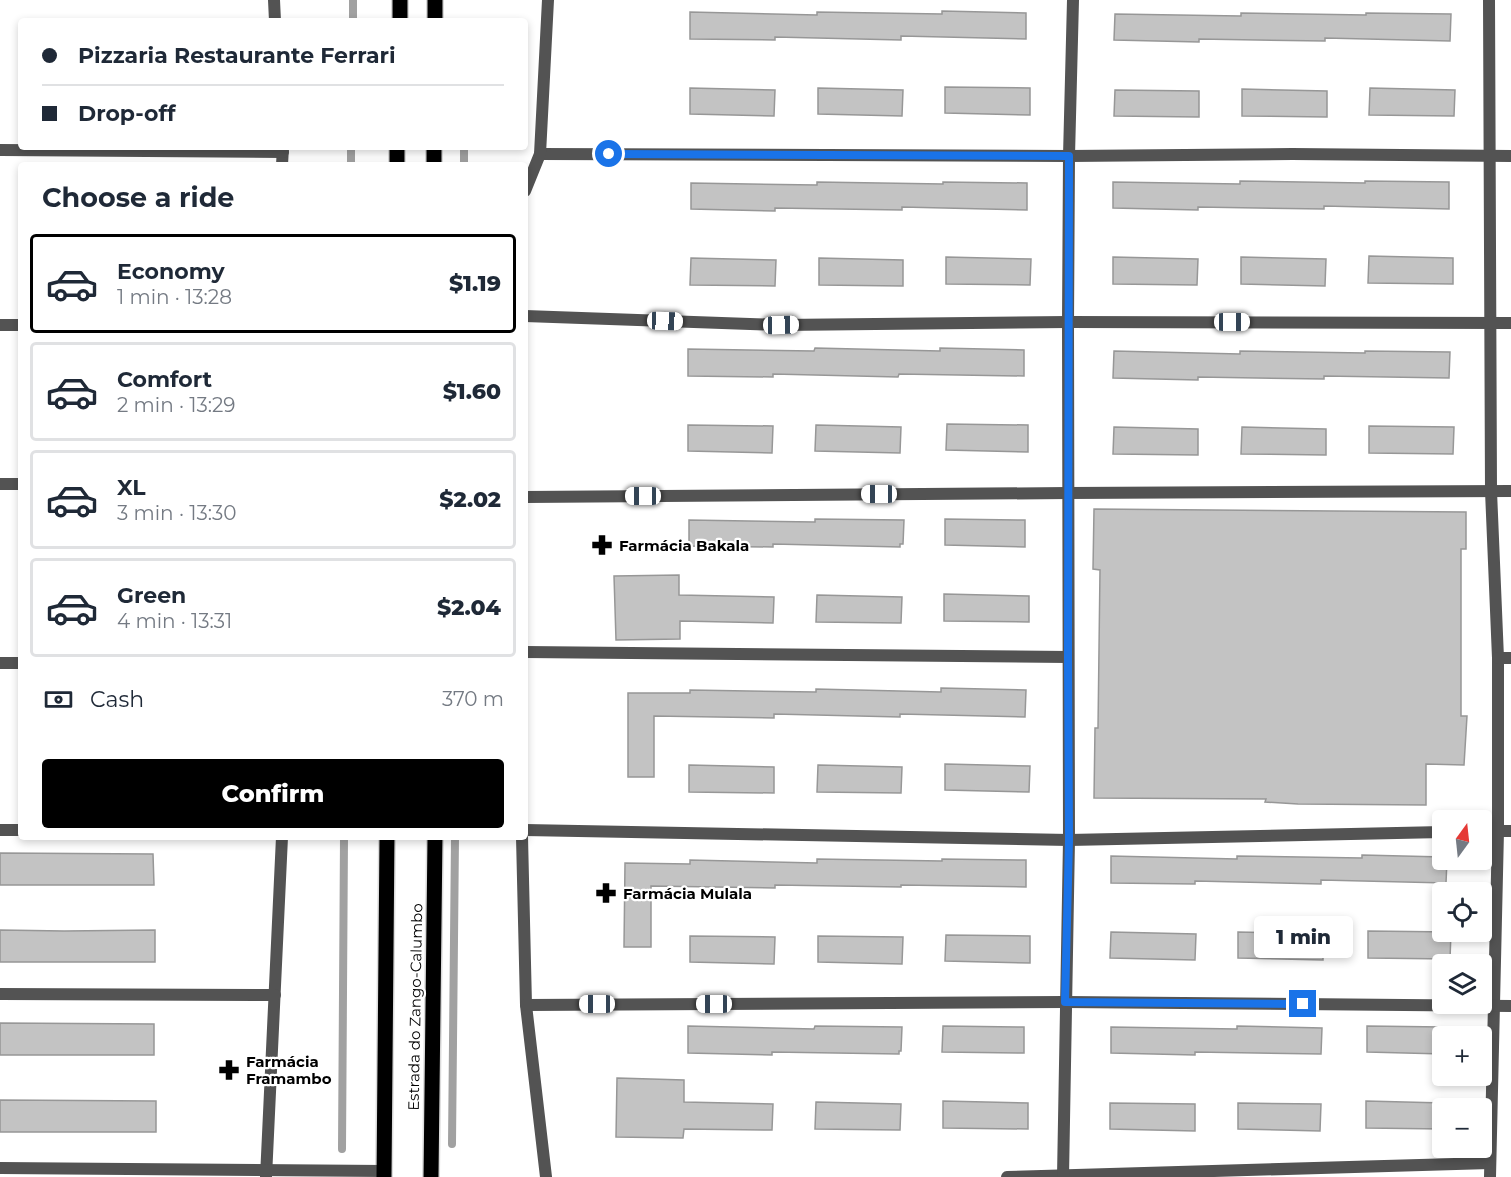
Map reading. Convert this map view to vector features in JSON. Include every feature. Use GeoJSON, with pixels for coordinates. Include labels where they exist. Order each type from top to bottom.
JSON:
{"type":"FeatureCollection","features":[{"type":"Feature","properties":{"kind":"main road"},"geometry":{"type":"LineString","coordinates":[[400,0],[400,18]]}},
{"type":"Feature","properties":{"kind":"main road"},"geometry":{"type":"LineString","coordinates":[[435,0],[435,18]]}},
{"type":"Feature","properties":{"kind":"main road","name":"Estrada do Zango-Calumbo"},"geometry":{"type":"LineString","coordinates":[[384,1174],[387,840]]}},
{"type":"Feature","properties":{"kind":"main road","name":"Estrada do Zango-Calumbo"},"geometry":{"type":"LineString","coordinates":[[431,1177],[435,840]]}},
{"type":"Feature","properties":{"kind":"street"},"geometry":{"type":"LineString","coordinates":[[274,0],[275,18]]}},
{"type":"Feature","properties":{"kind":"street"},"geometry":{"type":"LineString","coordinates":[[528,184],[540,154],[548,0]]}},
{"type":"Feature","properties":{"kind":"street"},"geometry":{"type":"LineString","coordinates":[[1063,1177],[1069,840],[1068,322],[1073,0]]}},
{"type":"Feature","properties":{"kind":"street"},"geometry":{"type":"LineString","coordinates":[[1489,0],[1491,491],[1504,658],[1490,1177]]}},
{"type":"Feature","properties":{"kind":"street"},"geometry":{"type":"LineString","coordinates":[[0,150],[283,157]]}},
{"type":"Feature","properties":{"kind":"street"},"geometry":{"type":"LineString","coordinates":[[540,154],[1511,156]]}},
{"type":"Feature","properties":{"kind":"street"},"geometry":{"type":"LineString","coordinates":[[528,316],[781,325],[1068,322],[1511,322]]}},
{"type":"Feature","properties":{"kind":"street"},"geometry":{"type":"LineString","coordinates":[[0,325],[18,325]]}},
{"type":"Feature","properties":{"kind":"street"},"geometry":{"type":"LineString","coordinates":[[0,484],[18,484]]}},
{"type":"Feature","properties":{"kind":"street"},"geometry":{"type":"LineString","coordinates":[[528,497],[1511,491]]}},
{"type":"Feature","properties":{"kind":"street"},"geometry":{"type":"LineString","coordinates":[[528,652],[1068,657]]}},
{"type":"Feature","properties":{"kind":"street"},"geometry":{"type":"LineString","coordinates":[[0,663],[18,663]]}},
{"type":"Feature","properties":{"kind":"street"},"geometry":{"type":"LineString","coordinates":[[0,830],[18,830]]}},
{"type":"Feature","properties":{"kind":"street"},"geometry":{"type":"LineString","coordinates":[[528,830],[1069,840],[1432,832]]}},
{"type":"Feature","properties":{"kind":"street"},"geometry":{"type":"LineString","coordinates":[[1492,831],[1511,831]]}},
{"type":"Feature","properties":{"kind":"street"},"geometry":{"type":"LineString","coordinates":[[266,1173],[282,840]]}},
{"type":"Feature","properties":{"kind":"street"},"geometry":{"type":"LineString","coordinates":[[522,840],[526,1005],[546,1177]]}},
{"type":"Feature","properties":{"kind":"street"},"geometry":{"type":"LineString","coordinates":[[0,994],[275,995]]}},
{"type":"Feature","properties":{"kind":"street"},"geometry":{"type":"LineString","coordinates":[[526,1005],[1065,1002],[1511,1006]]}},
{"type":"Feature","properties":{"kind":"street"},"geometry":{"type":"LineString","coordinates":[[1007,1177],[1490,1163]]}},
{"type":"Feature","properties":{"kind":"street"},"geometry":{"type":"LineString","coordinates":[[0,1168],[384,1174]]}},
{"type":"Feature","properties":{"kind":"building"},"geometry":{"type":"Polygon","coordinates":[[[942,11],[1026,13],[1026,39],[901,36],[901,40],[775,37],[775,40],[690,39],[690,12],[817,15],[817,12],[942,14],[942,11]]]}},
{"type":"Feature","properties":{"kind":"building"},"geometry":{"type":"Polygon","coordinates":[[[1241,13],[1451,14],[1450,41],[1325,38],[1325,41],[1114,40],[1115,14],[1241,16],[1241,13]]]}},
{"type":"Feature","properties":{"kind":"building"},"geometry":{"type":"Polygon","coordinates":[[[945,87],[1030,88],[1030,115],[945,113],[945,87]]]}},
{"type":"Feature","properties":{"kind":"building"},"geometry":{"type":"Polygon","coordinates":[[[690,88],[775,90],[774,116],[690,114],[690,88]]]}},
{"type":"Feature","properties":{"kind":"building"},"geometry":{"type":"Polygon","coordinates":[[[818,88],[903,90],[902,116],[818,114],[818,88]]]}},
{"type":"Feature","properties":{"kind":"building"},"geometry":{"type":"Polygon","coordinates":[[[1370,88],[1455,90],[1454,116],[1369,115],[1370,88]]]}},
{"type":"Feature","properties":{"kind":"building"},"geometry":{"type":"Polygon","coordinates":[[[1242,89],[1327,91],[1327,117],[1242,116],[1242,89]]]}},
{"type":"Feature","properties":{"kind":"building"},"geometry":{"type":"Polygon","coordinates":[[[1115,90],[1199,91],[1199,117],[1114,116],[1115,90]]]}},
{"type":"Feature","properties":{"kind":"building"},"geometry":{"type":"Polygon","coordinates":[[[1240,181],[1449,182],[1449,209],[1324,206],[1324,209],[1113,208],[1113,182],[1240,184],[1240,181]]]}},
{"type":"Feature","properties":{"kind":"building"},"geometry":{"type":"Polygon","coordinates":[[[817,182],[1027,183],[1027,210],[902,207],[902,210],[691,209],[691,183],[817,185],[817,182]]]}},
{"type":"Feature","properties":{"kind":"building"},"geometry":{"type":"Polygon","coordinates":[[[1369,256],[1453,258],[1453,284],[1368,283],[1369,256]]]}},
{"type":"Feature","properties":{"kind":"building"},"geometry":{"type":"Polygon","coordinates":[[[946,257],[1031,259],[1030,285],[946,284],[946,257]]]}},
{"type":"Feature","properties":{"kind":"building"},"geometry":{"type":"Polygon","coordinates":[[[1113,257],[1198,259],[1197,285],[1113,284],[1113,257]]]}},
{"type":"Feature","properties":{"kind":"building"},"geometry":{"type":"Polygon","coordinates":[[[1241,257],[1326,259],[1325,286],[1241,284],[1241,257]]]}},
{"type":"Feature","properties":{"kind":"building"},"geometry":{"type":"Polygon","coordinates":[[[691,258],[776,260],[775,286],[690,285],[691,258]]]}},
{"type":"Feature","properties":{"kind":"building"},"geometry":{"type":"Polygon","coordinates":[[[819,258],[903,260],[903,286],[819,285],[819,258]]]}},
{"type":"Feature","properties":{"kind":"building"},"geometry":{"type":"Polygon","coordinates":[[[815,348],[940,351],[940,348],[1024,350],[1024,376],[899,374],[898,377],[773,374],[773,377],[688,376],[688,349],[814,351],[815,348]]]}},
{"type":"Feature","properties":{"kind":"building"},"geometry":{"type":"Polygon","coordinates":[[[1114,351],[1240,354],[1240,351],[1450,352],[1449,378],[1198,377],[1198,380],[1113,378],[1114,351]]]}},
{"type":"Feature","properties":{"kind":"building"},"geometry":{"type":"Polygon","coordinates":[[[947,424],[1028,425],[1028,452],[946,450],[947,424]]]}},
{"type":"Feature","properties":{"kind":"building"},"geometry":{"type":"Polygon","coordinates":[[[688,425],[773,426],[772,453],[688,451],[688,425]]]}},
{"type":"Feature","properties":{"kind":"building"},"geometry":{"type":"Polygon","coordinates":[[[816,425],[901,427],[900,453],[815,451],[816,425]]]}},
{"type":"Feature","properties":{"kind":"building"},"geometry":{"type":"Polygon","coordinates":[[[1369,426],[1454,427],[1453,454],[1369,453],[1369,426]]]}},
{"type":"Feature","properties":{"kind":"building"},"geometry":{"type":"Polygon","coordinates":[[[1114,427],[1198,429],[1198,455],[1113,454],[1114,427]]]}},
{"type":"Feature","properties":{"kind":"building"},"geometry":{"type":"Polygon","coordinates":[[[1242,427],[1326,429],[1326,455],[1241,454],[1242,427]]]}},
{"type":"Feature","properties":{"kind":"building"},"geometry":{"type":"Polygon","coordinates":[[[1094,509],[1466,512],[1466,549],[1461,549],[1461,716],[1467,716],[1464,765],[1426,764],[1426,805],[1298,804],[1265,802],[1266,799],[1094,798],[1095,728],[1098,728],[1100,570],[1093,569],[1094,509]]]}},
{"type":"Feature","properties":{"kind":"building"},"geometry":{"type":"Polygon","coordinates":[[[815,519],[904,520],[903,544],[900,544],[900,547],[773,544],[773,547],[689,546],[689,520],[815,522],[815,519]]]}},
{"type":"Feature","properties":{"kind":"building"},"geometry":{"type":"Polygon","coordinates":[[[945,519],[1025,520],[1025,547],[945,545],[945,519]]]}},
{"type":"Feature","properties":{"kind":"building"},"geometry":{"type":"Polygon","coordinates":[[[679,575],[679,595],[774,597],[773,623],[680,621],[680,639],[616,640],[614,576],[679,575]]]}},
{"type":"Feature","properties":{"kind":"building"},"geometry":{"type":"Polygon","coordinates":[[[944,594],[1029,596],[1029,622],[944,621],[944,594]]]}},
{"type":"Feature","properties":{"kind":"building"},"geometry":{"type":"Polygon","coordinates":[[[817,595],[902,597],[901,623],[816,622],[817,595]]]}},
{"type":"Feature","properties":{"kind":"building"},"geometry":{"type":"Polygon","coordinates":[[[941,688],[1026,690],[1025,717],[900,714],[900,717],[774,714],[774,718],[654,716],[654,777],[628,777],[628,693],[690,693],[690,690],[816,692],[816,689],[941,692],[941,688]]]}},
{"type":"Feature","properties":{"kind":"building"},"geometry":{"type":"Polygon","coordinates":[[[945,764],[1030,766],[1029,792],[945,790],[945,764]]]}},
{"type":"Feature","properties":{"kind":"building"},"geometry":{"type":"Polygon","coordinates":[[[689,765],[774,767],[774,793],[689,792],[689,765]]]}},
{"type":"Feature","properties":{"kind":"building"},"geometry":{"type":"Polygon","coordinates":[[[818,765],[902,767],[901,793],[817,792],[818,765]]]}},
{"type":"Feature","properties":{"kind":"building"},"geometry":{"type":"Polygon","coordinates":[[[0,853],[153,854],[154,885],[0,885],[0,853]]]}},
{"type":"Feature","properties":{"kind":"building"},"geometry":{"type":"Polygon","coordinates":[[[1362,855],[1432,857],[1432,870],[1447,870],[1446,882],[1321,880],[1321,884],[1195,881],[1195,884],[1111,883],[1111,856],[1237,859],[1237,856],[1362,858],[1362,855]]]}},
{"type":"Feature","properties":{"kind":"building"},"geometry":{"type":"Polygon","coordinates":[[[817,859],[1026,860],[1026,887],[651,886],[651,947],[624,947],[625,863],[690,864],[690,860],[817,863],[817,859]]]}},
{"type":"Feature","properties":{"kind":"building"},"geometry":{"type":"Polygon","coordinates":[[[0,930],[155,930],[155,962],[0,962],[0,930]]]}},
{"type":"Feature","properties":{"kind":"building"},"geometry":{"type":"Polygon","coordinates":[[[1368,931],[1432,932],[1432,942],[1451,942],[1450,954],[1432,954],[1432,959],[1368,958],[1368,931]]]}},
{"type":"Feature","properties":{"kind":"building"},"geometry":{"type":"Polygon","coordinates":[[[1111,932],[1196,934],[1195,960],[1110,958],[1111,932]]]}},
{"type":"Feature","properties":{"kind":"building"},"geometry":{"type":"Polygon","coordinates":[[[1238,932],[1323,934],[1323,960],[1238,958],[1238,932]]]}},
{"type":"Feature","properties":{"kind":"building"},"geometry":{"type":"Polygon","coordinates":[[[946,935],[1030,936],[1030,963],[945,961],[946,935]]]}},
{"type":"Feature","properties":{"kind":"building"},"geometry":{"type":"Polygon","coordinates":[[[690,936],[775,937],[774,964],[690,962],[690,936]]]}},
{"type":"Feature","properties":{"kind":"building"},"geometry":{"type":"Polygon","coordinates":[[[818,936],[903,937],[902,964],[818,962],[818,936]]]}},
{"type":"Feature","properties":{"kind":"building"},"geometry":{"type":"Polygon","coordinates":[[[0,1023],[154,1024],[154,1055],[0,1055],[0,1023]]]}},
{"type":"Feature","properties":{"kind":"building"},"geometry":{"type":"Polygon","coordinates":[[[688,1026],[814,1029],[815,1026],[902,1027],[901,1051],[899,1054],[688,1053],[688,1026]]]}},
{"type":"Feature","properties":{"kind":"building"},"geometry":{"type":"Polygon","coordinates":[[[943,1026],[1024,1027],[1024,1053],[942,1052],[943,1026]]]}},
{"type":"Feature","properties":{"kind":"building"},"geometry":{"type":"Polygon","coordinates":[[[1237,1026],[1322,1028],[1321,1054],[1111,1053],[1111,1027],[1237,1029],[1237,1026]]]}},
{"type":"Feature","properties":{"kind":"building"},"geometry":{"type":"Polygon","coordinates":[[[1367,1026],[1432,1027],[1432,1054],[1367,1052],[1367,1026]]]}},
{"type":"Feature","properties":{"kind":"building"},"geometry":{"type":"Polygon","coordinates":[[[617,1078],[684,1080],[684,1102],[773,1104],[772,1130],[684,1129],[683,1138],[616,1137],[617,1078]]]}},
{"type":"Feature","properties":{"kind":"building"},"geometry":{"type":"Polygon","coordinates":[[[0,1100],[156,1101],[156,1132],[0,1132],[0,1100]]]}},
{"type":"Feature","properties":{"kind":"building"},"geometry":{"type":"Polygon","coordinates":[[[943,1101],[1028,1103],[1028,1129],[943,1128],[943,1101]]]}},
{"type":"Feature","properties":{"kind":"building"},"geometry":{"type":"Polygon","coordinates":[[[1366,1101],[1432,1103],[1432,1129],[1366,1128],[1366,1101]]]}},
{"type":"Feature","properties":{"kind":"building"},"geometry":{"type":"Polygon","coordinates":[[[816,1102],[901,1104],[900,1130],[815,1129],[816,1102]]]}},
{"type":"Feature","properties":{"kind":"building"},"geometry":{"type":"Polygon","coordinates":[[[1110,1103],[1195,1104],[1195,1131],[1110,1129],[1110,1103]]]}},
{"type":"Feature","properties":{"kind":"building"},"geometry":{"type":"Polygon","coordinates":[[[1238,1103],[1321,1104],[1320,1131],[1238,1129],[1238,1103]]]}},
{"type":"Feature","properties":{"kind":"waterway"},"geometry":{"type":"LineString","coordinates":[[353,0],[353,18]]}},
{"type":"Feature","properties":{"kind":"waterway"},"geometry":{"type":"LineString","coordinates":[[351,150],[351,162]]}},
{"type":"Feature","properties":{"kind":"waterway"},"geometry":{"type":"LineString","coordinates":[[464,150],[464,162]]}},
{"type":"Feature","properties":{"kind":"waterway"},"geometry":{"type":"LineString","coordinates":[[342,1149],[344,840]]}},
{"type":"Feature","properties":{"kind":"waterway"},"geometry":{"type":"LineString","coordinates":[[452,1144],[455,840]]}},
{"type":"Feature","properties":{"kind":"place","name":"Farmácia Bakala"},"geometry":{"type":"Point","coordinates":[602,545]}},
{"type":"Feature","properties":{"kind":"place","name":"Farmácia Mulala"},"geometry":{"type":"Point","coordinates":[606,893]}},
{"type":"Feature","properties":{"kind":"place","name":"Farmácia Framambo"},"geometry":{"type":"Point","coordinates":[229,1070]}},
{"type":"Feature","properties":{"kind":"route"},"geometry":{"type":"LineString","coordinates":[[609,154],[1069,156],[1069,840],[1065,1002],[1303,1004]]}}]}
